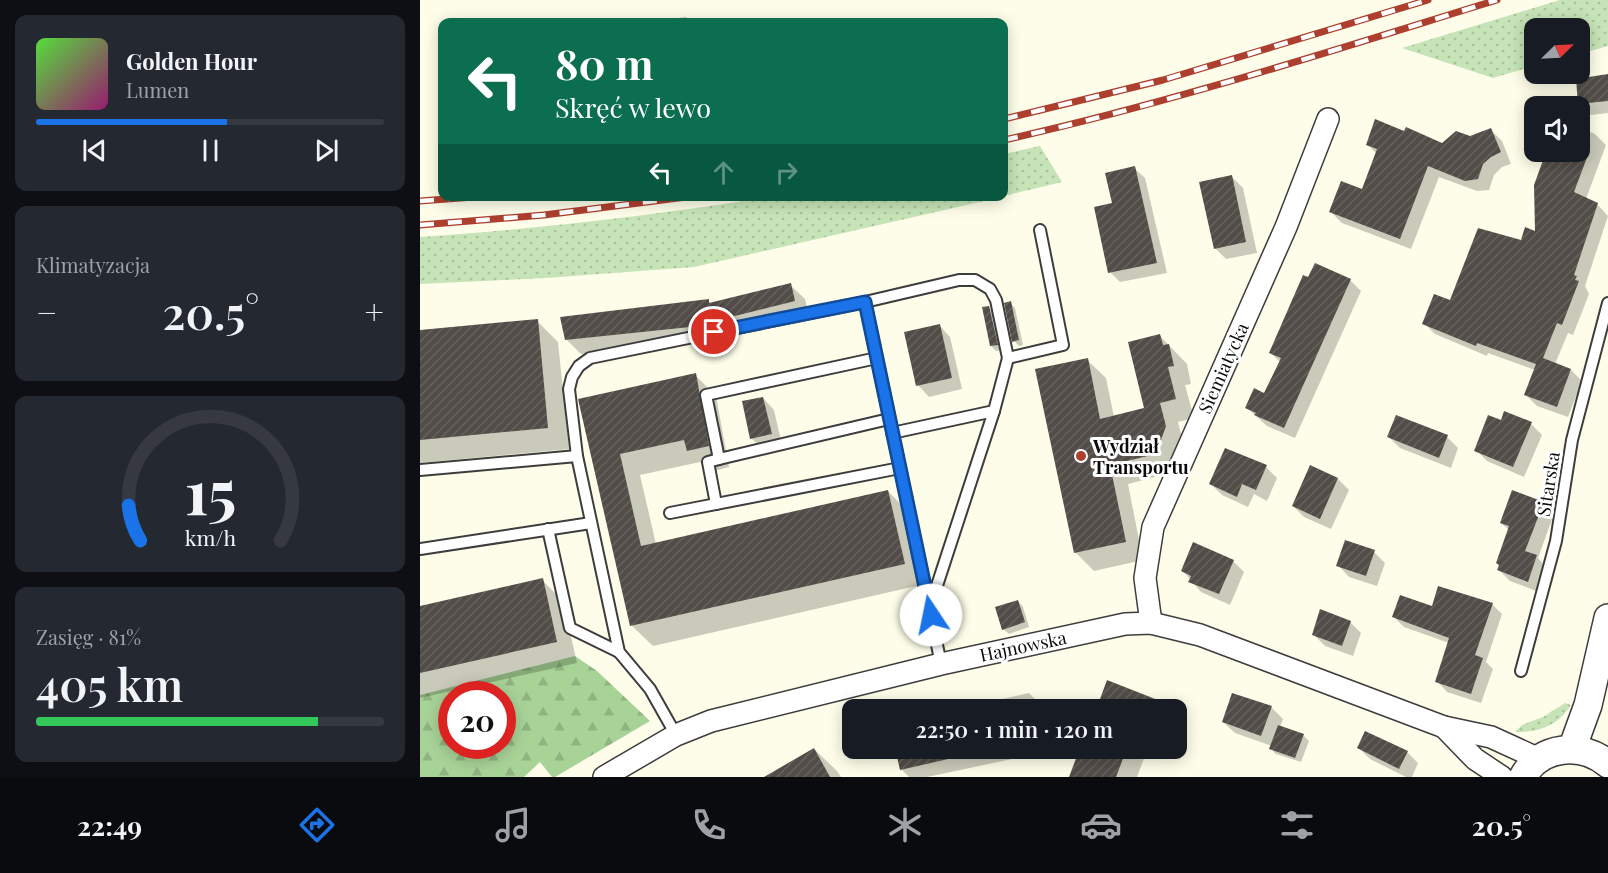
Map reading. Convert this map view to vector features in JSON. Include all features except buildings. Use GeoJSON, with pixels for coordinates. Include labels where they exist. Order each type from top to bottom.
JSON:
{"type":"FeatureCollection","features":[{"type":"Feature","properties":{"kind":"street","name":"Siemiatycka"},"geometry":{"type":"LineString","coordinates":[[1150,623],[1145,578],[1153,527],[1286,227],[1328,119]]}},
{"type":"Feature","properties":{"kind":"street"},"geometry":{"type":"LineString","coordinates":[[1572,749],[1588,705],[1608,618]]}},
{"type":"Feature","properties":{"kind":"street","name":"Hajnowska"},"geometry":{"type":"LineString","coordinates":[[604,777],[676,735],[711,721],[941,664],[1125,624],[1150,623],[1200,635],[1444,727],[1491,737],[1531,768]]}},
{"type":"Feature","properties":{"kind":"street","name":"Hajnowska"},"geometry":{"type":"LineString","coordinates":[[1444,727],[1475,759],[1502,777]]}},
{"type":"Feature","properties":{"kind":"street"},"geometry":{"type":"LineString","coordinates":[[1531,768],[1549,753],[1572,749],[1587,751],[1608,764]]}},
{"type":"Feature","properties":{"kind":"lane"},"geometry":{"type":"LineString","coordinates":[[1008,358],[1064,345],[1040,230]]}},
{"type":"Feature","properties":{"kind":"lane"},"geometry":{"type":"LineString","coordinates":[[619,652],[577,456],[569,389],[572,377],[579,366],[590,358],[865,302],[959,280],[975,280],[990,289],[996,300],[1008,358],[994,411],[930,607]]}},
{"type":"Feature","properties":{"kind":"lane"},"geometry":{"type":"LineString","coordinates":[[865,302],[941,664]]}},
{"type":"Feature","properties":{"kind":"lane","name":"Sitarska"},"geometry":{"type":"LineString","coordinates":[[1521,671],[1556,541],[1572,440],[1608,303]]}},
{"type":"Feature","properties":{"kind":"lane"},"geometry":{"type":"LineString","coordinates":[[720,459],[706,395],[877,358]]}},
{"type":"Feature","properties":{"kind":"lane"},"geometry":{"type":"LineString","coordinates":[[892,433],[994,411]]}},
{"type":"Feature","properties":{"kind":"lane"},"geometry":{"type":"LineString","coordinates":[[716,504],[708,462],[889,419]]}},
{"type":"Feature","properties":{"kind":"lane"},"geometry":{"type":"LineString","coordinates":[[420,470],[577,456]]}},
{"type":"Feature","properties":{"kind":"lane"},"geometry":{"type":"LineString","coordinates":[[670,513],[900,468]]}},
{"type":"Feature","properties":{"kind":"lane"},"geometry":{"type":"LineString","coordinates":[[420,549],[591,523]]}},
{"type":"Feature","properties":{"kind":"lane"},"geometry":{"type":"LineString","coordinates":[[548,529],[570,628],[619,652],[650,689],[676,735]]}},
{"type":"Feature","properties":{"kind":"green space"},"geometry":{"type":"Polygon","coordinates":[[[1560,0],[1608,0],[1608,46],[1590,51],[1590,18],[1524,18],[1524,69],[1493,78],[1402,48],[1560,0]]]}},
{"type":"Feature","properties":{"kind":"green space"},"geometry":{"type":"Polygon","coordinates":[[[1040,146],[1062,182],[1008,195],[1008,153],[1040,146]]]}},
{"type":"Feature","properties":{"kind":"green space"},"geometry":{"type":"Polygon","coordinates":[[[743,201],[984,201],[694,267],[546,278],[420,284],[420,237],[508,230],[743,201]]]}},
{"type":"Feature","properties":{"kind":"green space"},"geometry":{"type":"Polygon","coordinates":[[[575,656],[597,671],[650,721],[555,777],[552,777],[540,762],[524,777],[420,777],[420,695],[438,690],[438,759],[516,759],[516,681],[476,681],[575,656]]]}},
{"type":"Feature","properties":{"kind":"green space"},"geometry":{"type":"Polygon","coordinates":[[[1565,703],[1571,705],[1554,723],[1532,731],[1515,732],[1522,725],[1543,717],[1565,703]]]}},
{"type":"Feature","properties":{"kind":"railway"},"geometry":{"type":"LineString","coordinates":[[1008,118],[1163,80],[1428,0]]}},
{"type":"Feature","properties":{"kind":"railway"},"geometry":{"type":"LineString","coordinates":[[1008,139],[1190,93],[1497,0]]}},
{"type":"Feature","properties":{"kind":"railway"},"geometry":{"type":"LineString","coordinates":[[420,201],[438,200]]}},
{"type":"Feature","properties":{"kind":"railway"},"geometry":{"type":"LineString","coordinates":[[420,225],[544,215],[655,201]]}},
{"type":"Feature","properties":{"kind":"place","name":"Wydział Transportu"},"geometry":{"type":"Point","coordinates":[1081,456]}},
{"type":"Feature","properties":{"kind":"route"},"geometry":{"type":"LineString","coordinates":[[714,332],[865,302],[931,615]]}}]}
